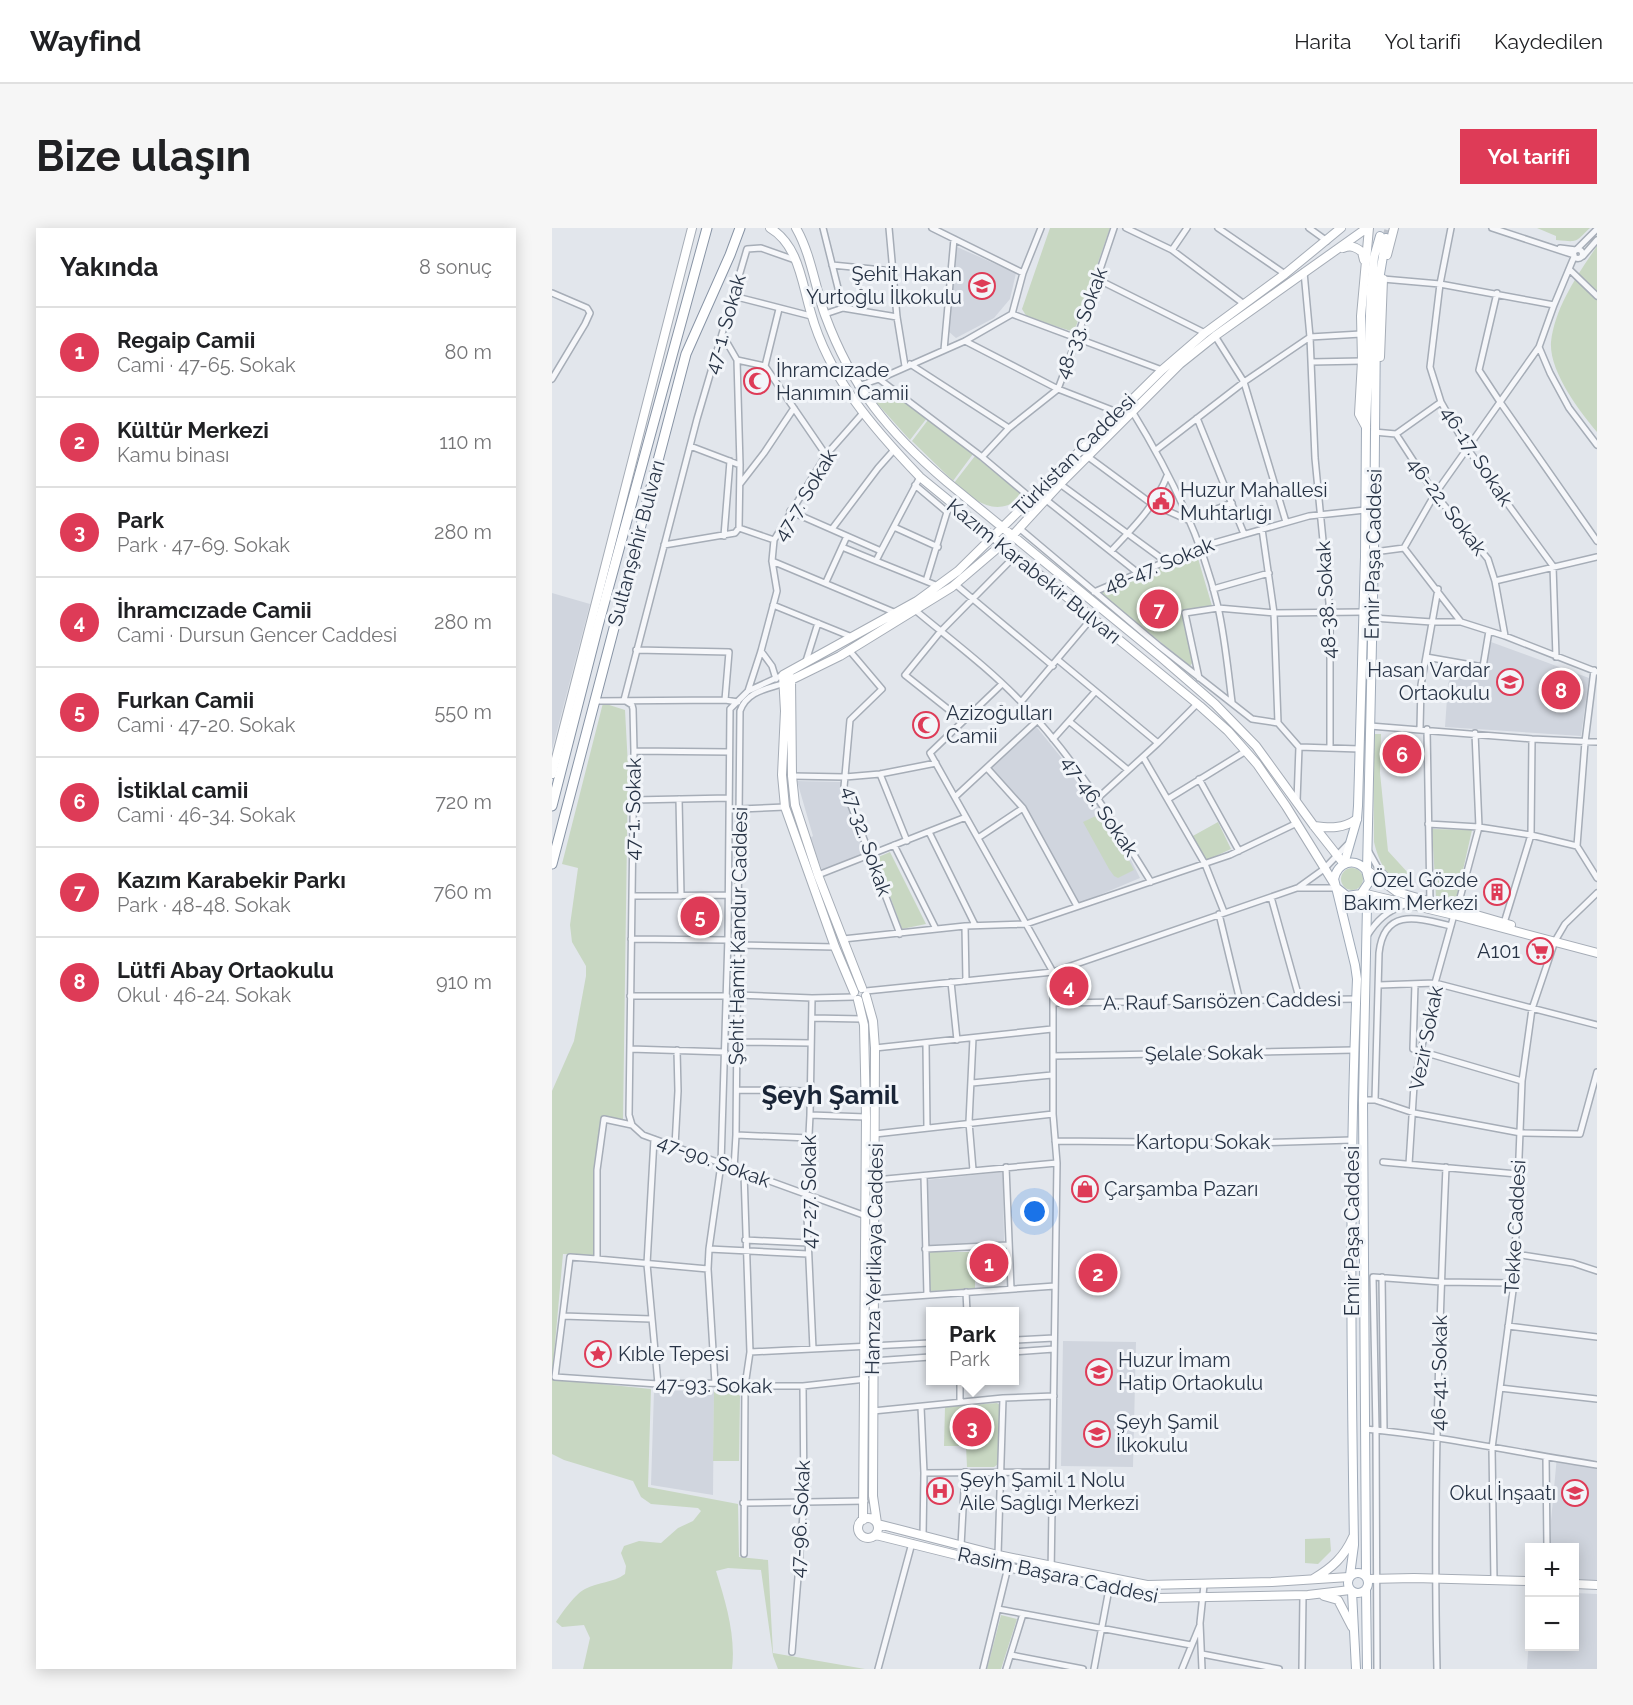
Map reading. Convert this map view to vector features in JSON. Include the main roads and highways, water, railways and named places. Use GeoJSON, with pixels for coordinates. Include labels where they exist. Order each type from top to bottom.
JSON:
{"type":"FeatureCollection","features":[{"type":"Feature","properties":{"kind":"highway","name":"Sultanşehir Bulvarı"},"geometry":{"type":"LineString","coordinates":[[552,807],[598,626],[707,228]]}},
{"type":"Feature","properties":{"kind":"highway","name":"Sultanşehir Bulvarı"},"geometry":{"type":"LineString","coordinates":[[552,864],[686,354],[740,228]]}},
{"type":"Feature","properties":{"kind":"main road","name":"Emir Paşa Caddesi"},"geometry":{"type":"LineString","coordinates":[[1344,864],[1357,819],[1371,286],[1374,257],[1383,237],[1378,286],[1374,415],[1373,618],[1367,870]]}},
{"type":"Feature","properties":{"kind":"main road"},"geometry":{"type":"LineString","coordinates":[[1357,863],[1367,870],[1369,882],[1362,893],[1349,896],[1341,893],[1337,888],[1335,876],[1339,867],[1344,864],[1357,863]]}},
{"type":"Feature","properties":{"kind":"main road","name":"Emir Paşa Caddesi"},"geometry":{"type":"LineString","coordinates":[[1337,888],[1355,966],[1356,999],[1352,1140],[1354,1535],[1350,1576]]}},
{"type":"Feature","properties":{"kind":"main road","name":"Emir Paşa Caddesi"},"geometry":{"type":"LineString","coordinates":[[1362,893],[1367,905],[1363,1100],[1367,1577]]}},
{"type":"Feature","properties":{"kind":"main road"},"geometry":{"type":"LineString","coordinates":[[1356,1669],[1351,1591],[1347,1585],[1350,1576],[1360,1572],[1367,1577],[1367,1669]]}},
{"type":"Feature","properties":{"kind":"main road"},"geometry":{"type":"LineString","coordinates":[[1351,1591],[1361,1593],[1366,1589]]}},
{"type":"Feature","properties":{"kind":"tunnel"},"geometry":{"type":"LineString","coordinates":[[1386,238],[1389,228]]}},
{"type":"Feature","properties":{"kind":"place","name":"Şehit Hakan Yurtoğlu İlkokulu"},"geometry":{"type":"Point","coordinates":[982,286]}},
{"type":"Feature","properties":{"kind":"place","name":"İhramcızade Hanımın Camii"},"geometry":{"type":"Point","coordinates":[757,381]}},
{"type":"Feature","properties":{"kind":"place","name":"Huzur Mahallesi Muhtarlığı"},"geometry":{"type":"Point","coordinates":[1161,501]}},
{"type":"Feature","properties":{"kind":"place","name":"Kazım Karabekir Parkı"},"geometry":{"type":"Point","coordinates":[1159,609]}},
{"type":"Feature","properties":{"kind":"place","name":"Hasan Vardar Ortaokulu"},"geometry":{"type":"Point","coordinates":[1510,682]}},
{"type":"Feature","properties":{"kind":"place","name":"Lütfi Abay Ortaokulu"},"geometry":{"type":"Point","coordinates":[1561,690]}},
{"type":"Feature","properties":{"kind":"place","name":"Azizoğulları Camii"},"geometry":{"type":"Point","coordinates":[926,725]}},
{"type":"Feature","properties":{"kind":"place","name":"İstiklal camii"},"geometry":{"type":"Point","coordinates":[1402,754]}},
{"type":"Feature","properties":{"kind":"place","name":"Özel Gözde Bakım Merkezi"},"geometry":{"type":"Point","coordinates":[1497,892]}},
{"type":"Feature","properties":{"kind":"place","name":"Furkan Camii"},"geometry":{"type":"Point","coordinates":[700,916]}},
{"type":"Feature","properties":{"kind":"place","name":"A101"},"geometry":{"type":"Point","coordinates":[1540,951]}},
{"type":"Feature","properties":{"kind":"place","name":"İhramcızade Camii"},"geometry":{"type":"Point","coordinates":[1069,986]}},
{"type":"Feature","properties":{"kind":"place","name":"Çarşamba Pazarı"},"geometry":{"type":"Point","coordinates":[1085,1189]}},
{"type":"Feature","properties":{"kind":"place","name":"Regaip Camii"},"geometry":{"type":"Point","coordinates":[989,1263]}},
{"type":"Feature","properties":{"kind":"place","name":"Kültür Merkezi"},"geometry":{"type":"Point","coordinates":[1098,1273]}},
{"type":"Feature","properties":{"kind":"place","name":"Kıble Tepesi"},"geometry":{"type":"Point","coordinates":[598,1354]}},
{"type":"Feature","properties":{"kind":"place","name":"Huzur İmam Hatip Ortaokulu"},"geometry":{"type":"Point","coordinates":[1099,1372]}},
{"type":"Feature","properties":{"kind":"place","name":"Park"},"geometry":{"type":"Point","coordinates":[972,1427]}},
{"type":"Feature","properties":{"kind":"place","name":"Şeyh Şamil İlkokulu"},"geometry":{"type":"Point","coordinates":[1097,1434]}},
{"type":"Feature","properties":{"kind":"place","name":"Şeyh Şamil 1 Nolu Aile Sağlığı Merkezi"},"geometry":{"type":"Point","coordinates":[940,1491]}},
{"type":"Feature","properties":{"kind":"place","name":"Okul İnşaatı"},"geometry":{"type":"Point","coordinates":[1575,1493]}},
{"type":"Feature","properties":{"kind":"district","name":"Şeyh Şamil"},"geometry":{"type":"Point","coordinates":[830,1095]}}]}
